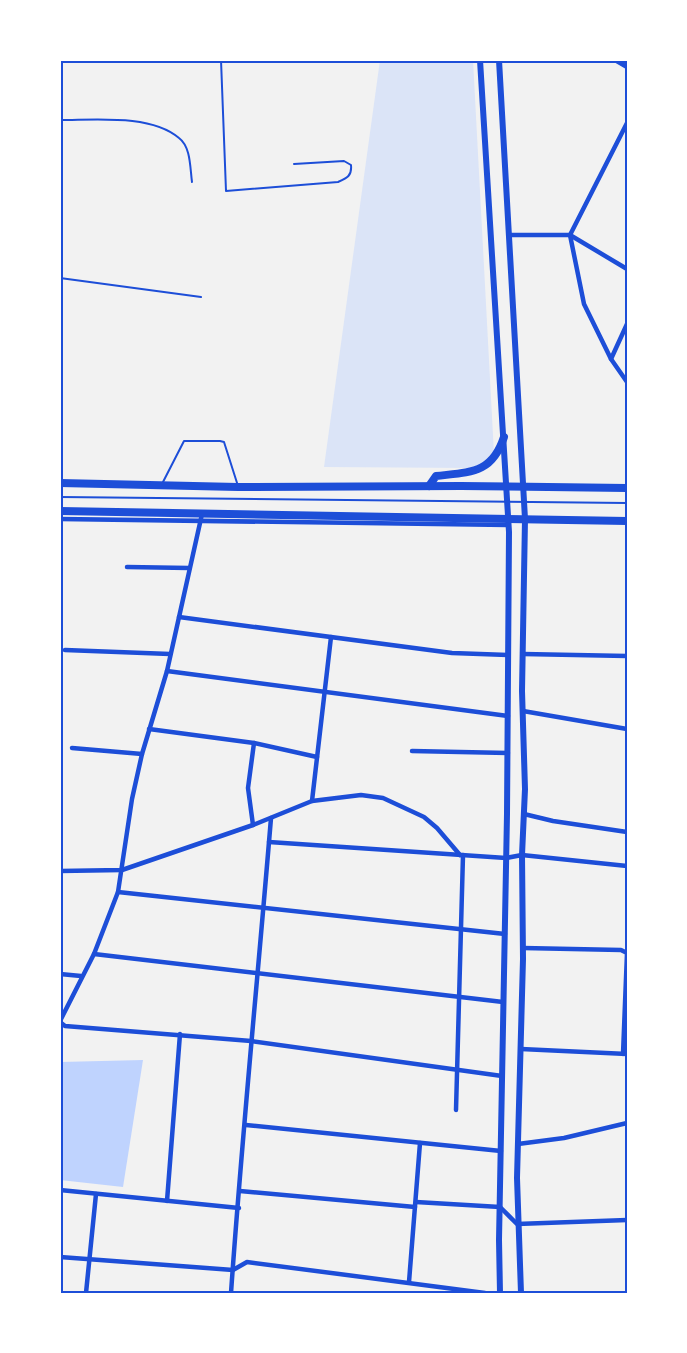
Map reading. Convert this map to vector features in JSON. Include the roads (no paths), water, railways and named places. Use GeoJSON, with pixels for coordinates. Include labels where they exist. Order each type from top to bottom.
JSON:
{"type":"FeatureCollection","features":[{"type":"Feature","properties":{"kind":"main road"},"geometry":{"type":"LineString","coordinates":[[429,486],[436,476],[477,470],[487,465],[496,456],[504,437]]}},
{"type":"Feature","properties":{"kind":"main road"},"geometry":{"type":"LineString","coordinates":[[60,483],[238,487],[627,488]]}},
{"type":"Feature","properties":{"kind":"main road"},"geometry":{"type":"LineString","coordinates":[[60,511],[201,518],[508,522],[525,519],[627,521]]}},
{"type":"Feature","properties":{"kind":"street"},"geometry":{"type":"LineString","coordinates":[[480,60],[508,522],[508,716],[500,1293]]}},
{"type":"Feature","properties":{"kind":"street"},"geometry":{"type":"LineString","coordinates":[[499,60],[525,519],[523,948],[517,1224],[521,1293]]}},
{"type":"Feature","properties":{"kind":"street"},"geometry":{"type":"LineString","coordinates":[[615,60],[627,67]]}},
{"type":"Feature","properties":{"kind":"street"},"geometry":{"type":"LineString","coordinates":[[627,123],[570,235],[584,304],[611,359],[627,381]]}},
{"type":"Feature","properties":{"kind":"street"},"geometry":{"type":"LineString","coordinates":[[509,235],[570,235],[627,269]]}},
{"type":"Feature","properties":{"kind":"street"},"geometry":{"type":"LineString","coordinates":[[611,359],[627,324]]}},
{"type":"Feature","properties":{"kind":"street"},"geometry":{"type":"LineString","coordinates":[[60,519],[201,518],[167,671],[142,754],[132,799],[118,892],[94,954],[60,1021],[65,1026],[250,1041],[502,1076]]}},
{"type":"Feature","properties":{"kind":"street"},"geometry":{"type":"LineString","coordinates":[[127,567],[189,568]]}},
{"type":"Feature","properties":{"kind":"street"},"geometry":{"type":"LineString","coordinates":[[179,617],[452,653],[508,655]]}},
{"type":"Feature","properties":{"kind":"street"},"geometry":{"type":"LineString","coordinates":[[312,801],[331,637]]}},
{"type":"Feature","properties":{"kind":"street"},"geometry":{"type":"LineString","coordinates":[[65,650],[170,654]]}},
{"type":"Feature","properties":{"kind":"street"},"geometry":{"type":"LineString","coordinates":[[523,654],[627,656]]}},
{"type":"Feature","properties":{"kind":"street"},"geometry":{"type":"LineString","coordinates":[[167,671],[508,716]]}},
{"type":"Feature","properties":{"kind":"street"},"geometry":{"type":"LineString","coordinates":[[523,711],[627,729]]}},
{"type":"Feature","properties":{"kind":"street"},"geometry":{"type":"LineString","coordinates":[[149,729],[254,743],[317,757]]}},
{"type":"Feature","properties":{"kind":"street"},"geometry":{"type":"LineString","coordinates":[[253,825],[248,788],[254,743]]}},
{"type":"Feature","properties":{"kind":"street"},"geometry":{"type":"LineString","coordinates":[[72,748],[142,754]]}},
{"type":"Feature","properties":{"kind":"street"},"geometry":{"type":"LineString","coordinates":[[412,751],[507,753]]}},
{"type":"Feature","properties":{"kind":"street"},"geometry":{"type":"LineString","coordinates":[[60,871],[122,870],[253,825],[312,801],[361,795],[382,798],[424,817],[461,855],[456,1110]]}},
{"type":"Feature","properties":{"kind":"street"},"geometry":{"type":"LineString","coordinates":[[524,814],[553,821],[627,832]]}},
{"type":"Feature","properties":{"kind":"street"},"geometry":{"type":"LineString","coordinates":[[231,1293],[246,1125],[250,1041],[271,818]]}},
{"type":"Feature","properties":{"kind":"street"},"geometry":{"type":"LineString","coordinates":[[269,842],[506,858],[522,855],[627,866]]}},
{"type":"Feature","properties":{"kind":"street"},"geometry":{"type":"LineString","coordinates":[[118,892],[505,934]]}},
{"type":"Feature","properties":{"kind":"street"},"geometry":{"type":"LineString","coordinates":[[521,1049],[625,1054],[627,953],[621,950],[523,948]]}},
{"type":"Feature","properties":{"kind":"street"},"geometry":{"type":"LineString","coordinates":[[94,954],[503,1002]]}},
{"type":"Feature","properties":{"kind":"street"},"geometry":{"type":"LineString","coordinates":[[60,974],[81,976]]}},
{"type":"Feature","properties":{"kind":"street"},"geometry":{"type":"LineString","coordinates":[[167,1201],[180,1034]]}},
{"type":"Feature","properties":{"kind":"street"},"geometry":{"type":"LineString","coordinates":[[518,1144],[564,1138],[627,1123]]}},
{"type":"Feature","properties":{"kind":"street"},"geometry":{"type":"LineString","coordinates":[[246,1125],[501,1151]]}},
{"type":"Feature","properties":{"kind":"street"},"geometry":{"type":"LineString","coordinates":[[409,1282],[420,1143]]}},
{"type":"Feature","properties":{"kind":"street"},"geometry":{"type":"LineString","coordinates":[[60,1190],[239,1208]]}},
{"type":"Feature","properties":{"kind":"street"},"geometry":{"type":"LineString","coordinates":[[240,1191],[415,1204],[500,1207],[517,1224],[627,1220]]}},
{"type":"Feature","properties":{"kind":"street"},"geometry":{"type":"LineString","coordinates":[[86,1293],[96,1194]]}},
{"type":"Feature","properties":{"kind":"street"},"geometry":{"type":"LineString","coordinates":[[60,1257],[233,1270],[248,1262],[485,1293]]}},
{"type":"Feature","properties":{"kind":"lane"},"geometry":{"type":"LineString","coordinates":[[221,60],[226,191],[338,182],[348,178],[352,171],[351,165],[344,161],[294,164]]}},
{"type":"Feature","properties":{"kind":"lane"},"geometry":{"type":"LineString","coordinates":[[60,120],[134,121],[161,128],[181,138],[189,153],[192,182]]}},
{"type":"Feature","properties":{"kind":"lane"},"geometry":{"type":"LineString","coordinates":[[60,278],[201,297]]}},
{"type":"Feature","properties":{"kind":"lane"},"geometry":{"type":"LineString","coordinates":[[162,485],[184,441],[222,441],[238,487]]}},
{"type":"Feature","properties":{"kind":"lane"},"geometry":{"type":"LineString","coordinates":[[60,497],[627,503]]}},
{"type":"Feature","properties":{"kind":"water"},"geometry":{"type":"Polygon","coordinates":[[[143,1060],[123,1187],[60,1180],[60,1062],[143,1060]]]}}]}
